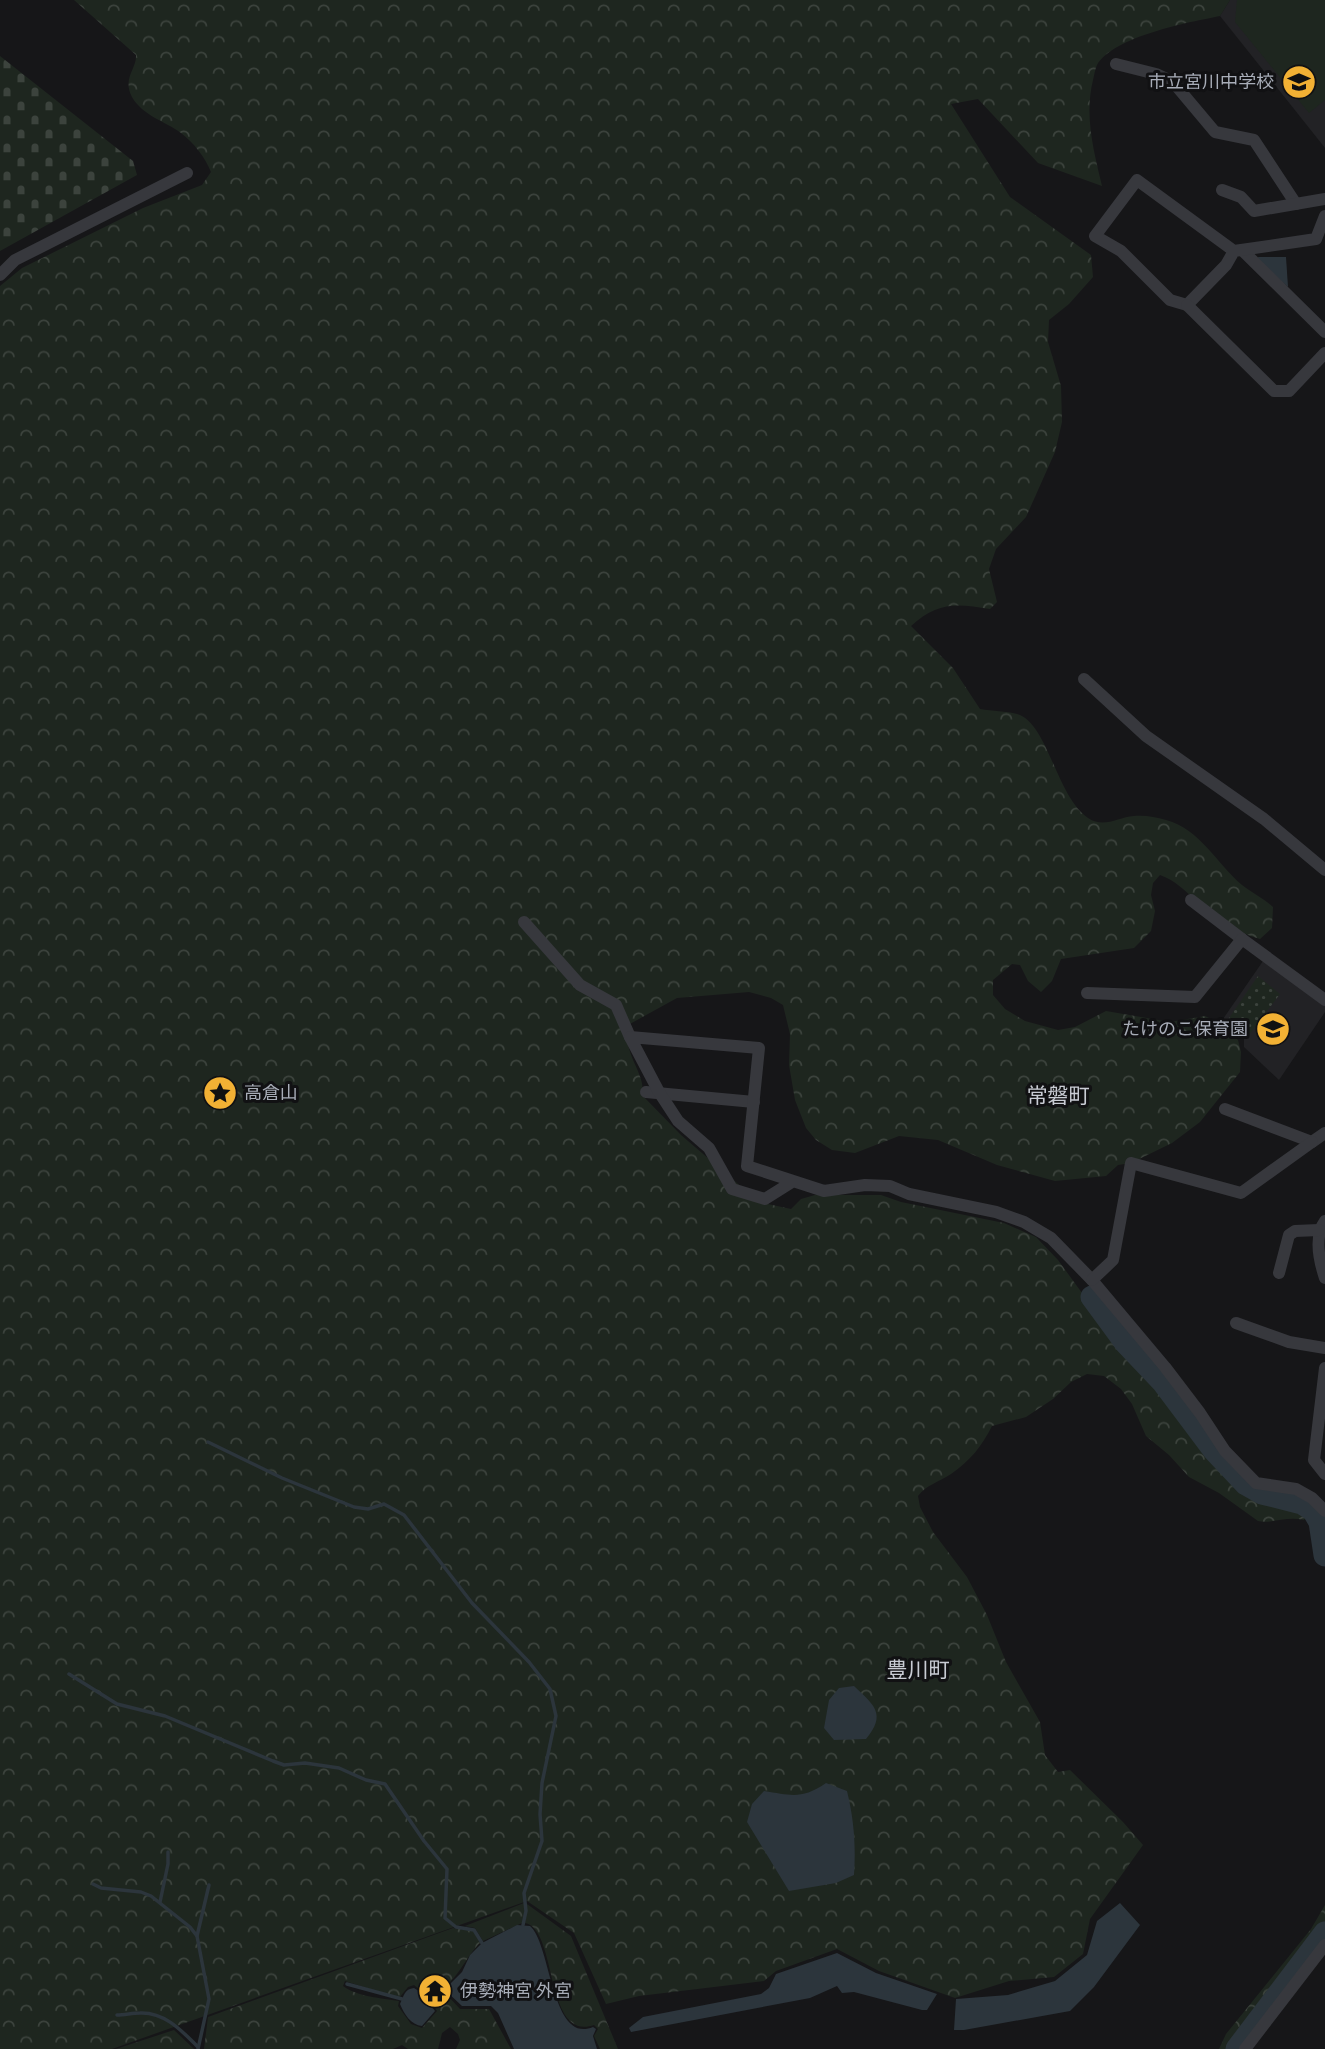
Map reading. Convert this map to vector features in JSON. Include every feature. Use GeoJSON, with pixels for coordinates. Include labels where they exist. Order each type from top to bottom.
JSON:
{"type":"FeatureCollection","features":[{"type":"Feature","properties":{"kind":"street"},"geometry":{"type":"LineString","coordinates":[[1115,64],[1156,74],[1173,82],[1215,132],[1254,140],[1296,204]]}},
{"type":"Feature","properties":{"kind":"street"},"geometry":{"type":"LineString","coordinates":[[0,275],[15,260],[187,173]]}},
{"type":"Feature","properties":{"kind":"street"},"geometry":{"type":"LineString","coordinates":[[1325,332],[1238,251],[1137,180],[1096,236],[1121,251],[1170,300],[1187,305],[1274,391],[1289,391],[1325,353]]}},
{"type":"Feature","properties":{"kind":"street"},"geometry":{"type":"LineString","coordinates":[[1222,190],[1241,197],[1254,211],[1325,199]]}},
{"type":"Feature","properties":{"kind":"street"},"geometry":{"type":"LineString","coordinates":[[1187,305],[1238,251],[1316,239],[1325,216]]}},
{"type":"Feature","properties":{"kind":"street"},"geometry":{"type":"LineString","coordinates":[[1084,679],[1146,736],[1264,819],[1325,870]]}},
{"type":"Feature","properties":{"kind":"street"},"geometry":{"type":"LineString","coordinates":[[1191,900],[1325,1000]]}},
{"type":"Feature","properties":{"kind":"street"},"geometry":{"type":"LineString","coordinates":[[524,922],[580,985],[617,1005],[652,1092],[678,1121],[709,1148],[732,1189],[765,1199],[792,1182]]}},
{"type":"Feature","properties":{"kind":"street"},"geometry":{"type":"LineString","coordinates":[[1087,993],[1195,997],[1242,939]]}},
{"type":"Feature","properties":{"kind":"street"},"geometry":{"type":"LineString","coordinates":[[629,1037],[760,1048],[747,1166],[824,1191],[865,1185],[890,1186],[909,1194],[996,1212],[1024,1222],[1051,1238],[1092,1280],[1148,1346],[1200,1413],[1225,1451],[1256,1483],[1288,1488],[1305,1494],[1325,1511]]}},
{"type":"Feature","properties":{"kind":"street"},"geometry":{"type":"LineString","coordinates":[[652,1092],[754,1102]]}},
{"type":"Feature","properties":{"kind":"street"},"geometry":{"type":"LineString","coordinates":[[1225,1109],[1312,1142]]}},
{"type":"Feature","properties":{"kind":"street"},"geometry":{"type":"LineString","coordinates":[[1092,1280],[1113,1260],[1131,1163],[1241,1193],[1325,1133]]}},
{"type":"Feature","properties":{"kind":"street"},"geometry":{"type":"LineString","coordinates":[[1279,1273],[1289,1235],[1322,1225],[1325,1278]]}},
{"type":"Feature","properties":{"kind":"street"},"geometry":{"type":"LineString","coordinates":[[1236,1323],[1289,1342],[1325,1348]]}},
{"type":"Feature","properties":{"kind":"street"},"geometry":{"type":"LineString","coordinates":[[1325,1368],[1314,1460],[1325,1474]]}},
{"type":"Feature","properties":{"kind":"street"},"geometry":{"type":"LineString","coordinates":[[1245,2049],[1325,1945]]}},
{"type":"Feature","properties":{"kind":"shaded area","name":"市立宮川中学校"},"geometry":{"type":"Polygon","coordinates":[[[1230,0],[1325,0],[1325,148],[1220,16],[1230,0]]]}},
{"type":"Feature","properties":{"kind":"shaded area"},"geometry":{"type":"Polygon","coordinates":[[[1258,257],[1286,257],[1288,287],[1259,262],[1258,257]]]}},
{"type":"Feature","properties":{"kind":"shaded area","name":"たけのこ保育園"},"geometry":{"type":"Polygon","coordinates":[[[1263,961],[1325,1006],[1325,1012],[1279,1080],[1244,1047],[1244,1038],[1223,1019],[1263,961]]]}},
{"type":"Feature","properties":{"kind":"shaded area"},"geometry":{"type":"Polygon","coordinates":[[[854,1686],[875,1710],[876,1723],[866,1739],[834,1740],[824,1728],[829,1700],[839,1688],[854,1686]]]}},
{"type":"Feature","properties":{"kind":"shaded area"},"geometry":{"type":"Polygon","coordinates":[[[826,1783],[847,1791],[854,1833],[854,1875],[836,1883],[789,1891],[747,1822],[752,1804],[764,1791],[803,1794],[826,1783]]]}},
{"type":"Feature","properties":{"kind":"shaded area"},"geometry":{"type":"Polygon","coordinates":[[[1120,1903],[1140,1925],[1094,1987],[1070,2011],[954,2030],[956,1999],[1008,1995],[1055,1981],[1087,1955],[1097,1921],[1120,1903]]]}},
{"type":"Feature","properties":{"kind":"shaded area"},"geometry":{"type":"Polygon","coordinates":[[[517,1925],[530,1926],[537,1936],[560,2007],[568,2021],[579,2029],[596,2029],[593,2036],[597,2049],[514,2049],[498,2013],[491,2006],[462,2006],[446,1991],[436,1993],[429,1999],[435,2011],[422,2026],[414,2024],[406,2015],[400,2004],[408,1990],[414,1988],[425,1995],[448,1986],[462,1972],[470,1955],[482,1943],[517,1925]]]}},
{"type":"Feature","properties":{"kind":"shaded area"},"geometry":{"type":"Polygon","coordinates":[[[837,1953],[876,1973],[937,1994],[927,2010],[922,2010],[854,1992],[842,1993],[837,1986],[810,1998],[631,2032],[629,2028],[643,2017],[761,1994],[769,1988],[776,1974],[837,1953]]]}},
{"type":"Feature","properties":{"kind":"green space"},"geometry":{"type":"Polygon","coordinates":[[[74,0],[1230,0],[1220,16],[1172,26],[1135,38],[1106,55],[1097,65],[1089,107],[1093,147],[1102,186],[1038,163],[978,99],[951,104],[1010,197],[1091,255],[1093,277],[1069,304],[1049,320],[1048,342],[1061,386],[1062,422],[1055,452],[1026,517],[996,549],[989,569],[997,602],[990,609],[957,605],[938,608],[911,626],[953,668],[980,709],[1017,714],[1028,720],[1045,745],[1068,794],[1088,818],[1105,822],[1146,816],[1178,825],[1198,839],[1242,885],[1273,907],[1272,928],[1260,939],[1226,924],[1175,883],[1160,875],[1153,883],[1151,895],[1155,911],[1151,931],[1134,948],[1061,959],[1052,981],[1041,992],[1028,981],[1020,965],[1012,964],[993,980],[993,995],[1005,1009],[1025,1021],[1058,1030],[1075,1027],[1106,1011],[1170,1022],[1205,1016],[1219,1023],[1238,1040],[1241,1052],[1240,1072],[1200,1122],[1172,1143],[1131,1163],[1118,1165],[1106,1176],[1055,1181],[997,1165],[938,1140],[899,1136],[855,1153],[832,1150],[816,1140],[806,1128],[795,1100],[789,1065],[790,1034],[783,1005],[771,998],[749,992],[677,998],[628,1025],[627,1036],[628,1046],[641,1079],[642,1095],[681,1135],[759,1202],[791,1209],[801,1199],[815,1195],[881,1195],[901,1202],[1004,1223],[1036,1237],[1058,1260],[1106,1326],[1166,1393],[1219,1462],[1256,1497],[1301,1510],[1307,1515],[1304,1520],[1258,1521],[1219,1493],[1189,1477],[1169,1455],[1146,1436],[1132,1404],[1121,1389],[1104,1376],[1087,1374],[1071,1382],[1053,1399],[1026,1417],[992,1426],[980,1447],[964,1464],[918,1496],[920,1507],[933,1532],[967,1577],[987,1615],[1006,1662],[1040,1722],[1045,1755],[1058,1772],[1070,1770],[1143,1845],[1090,1919],[1083,1954],[1054,1977],[1009,1981],[955,1998],[879,1971],[837,1949],[776,1971],[764,1981],[639,1996],[606,2004],[574,1933],[527,1901],[112,2049],[0,2049],[0,286],[22,268],[143,208],[202,185],[211,172],[186,137],[148,114],[137,104],[129,90],[129,79],[136,55],[74,0]]]}},
{"type":"Feature","properties":{"kind":"green space","name":"市立宮川中学校"},"geometry":{"type":"Polygon","coordinates":[[[1237,0],[1325,0],[1325,100],[1309,113],[1235,22],[1237,0]]]}},
{"type":"Feature","properties":{"kind":"green space"},"geometry":{"type":"Polygon","coordinates":[[[0,56],[133,161],[137,175],[0,251],[0,56]]]}},
{"type":"Feature","properties":{"kind":"green space"},"geometry":{"type":"Polygon","coordinates":[[[1258,976],[1280,994],[1249,1035],[1229,1018],[1258,976]]]}},
{"type":"Feature","properties":{"kind":"green space"},"geometry":{"type":"Polygon","coordinates":[[[524,1903],[526,1911],[522,1923],[483,1941],[475,1928],[465,1926],[524,1903]]]}},
{"type":"Feature","properties":{"kind":"green space"},"geometry":{"type":"Polygon","coordinates":[[[527,1904],[571,1936],[618,2049],[600,2049],[594,2036],[598,2029],[594,2025],[578,2026],[567,2017],[559,2002],[543,1944],[535,1930],[525,1923],[527,1904]]]}},
{"type":"Feature","properties":{"kind":"green space"},"geometry":{"type":"Polygon","coordinates":[[[1325,1905],[1325,1927],[1318,1938],[1235,2049],[1219,2049],[1226,2034],[1311,1929],[1325,1905]]]}},
{"type":"Feature","properties":{"kind":"green space"},"geometry":{"type":"Polygon","coordinates":[[[453,1928],[473,1931],[480,1943],[443,1988],[424,1993],[414,1985],[408,1987],[399,1998],[345,1981],[343,1986],[363,1995],[399,2001],[398,2006],[411,2024],[422,2028],[437,2011],[431,2002],[446,1994],[460,2009],[489,2009],[511,2049],[456,2049],[460,2040],[450,2027],[442,2033],[438,2049],[408,2049],[402,2045],[393,2049],[204,2049],[208,2017],[453,1928]]]}},
{"type":"Feature","properties":{"kind":"green space"},"geometry":{"type":"Polygon","coordinates":[[[174,2030],[194,2049],[116,2049],[174,2030]]]}},
{"type":"Feature","properties":{"kind":"waterway"},"geometry":{"type":"LineString","coordinates":[[1092,1297],[1125,1342],[1163,1382],[1214,1450],[1246,1484],[1262,1493],[1302,1503],[1313,1510],[1320,1522],[1325,1555]]}},
{"type":"Feature","properties":{"kind":"waterway"},"geometry":{"type":"LineString","coordinates":[[208,1442],[282,1478],[354,1507],[368,1509],[384,1504],[404,1515],[472,1603],[529,1662],[550,1689],[556,1716],[542,1783],[542,1841],[524,1893],[526,1911],[523,1925]]}},
{"type":"Feature","properties":{"kind":"waterway"},"geometry":{"type":"LineString","coordinates":[[69,1674],[117,1704],[165,1716],[284,1765],[305,1763],[339,1768],[366,1780],[385,1784],[447,1869],[445,1918],[456,1927],[474,1930],[482,1943]]}},
{"type":"Feature","properties":{"kind":"waterway"},"geometry":{"type":"LineString","coordinates":[[160,1902],[168,1852]]}},
{"type":"Feature","properties":{"kind":"waterway"},"geometry":{"type":"LineString","coordinates":[[93,1884],[101,1888],[141,1892],[151,1896],[190,1927],[197,1936],[209,1999],[198,2049]]}},
{"type":"Feature","properties":{"kind":"waterway"},"geometry":{"type":"LineString","coordinates":[[197,1936],[209,1885]]}},
{"type":"Feature","properties":{"kind":"waterway"},"geometry":{"type":"LineString","coordinates":[[1237,2049],[1325,1933]]}},
{"type":"Feature","properties":{"kind":"waterway"},"geometry":{"type":"LineString","coordinates":[[347,1984],[402,1999]]}},
{"type":"Feature","properties":{"kind":"waterway"},"geometry":{"type":"LineString","coordinates":[[117,2015],[140,2013],[165,2019],[198,2047]]}},
{"type":"Feature","properties":{"kind":"place","name":"市立宮川中学校"},"geometry":{"type":"Point","coordinates":[1299,82]}},
{"type":"Feature","properties":{"kind":"place","name":"たけのこ保育園"},"geometry":{"type":"Point","coordinates":[1273,1029]}},
{"type":"Feature","properties":{"kind":"place","name":"高倉山"},"geometry":{"type":"Point","coordinates":[220,1093]}},
{"type":"Feature","properties":{"kind":"place","name":"伊勢神宮 外宮"},"geometry":{"type":"Point","coordinates":[435,1991]}},
{"type":"Feature","properties":{"kind":"district","name":"常磐町"},"geometry":{"type":"Point","coordinates":[1058,1096]}},
{"type":"Feature","properties":{"kind":"district","name":"豊川町"},"geometry":{"type":"Point","coordinates":[918,1670]}}]}
